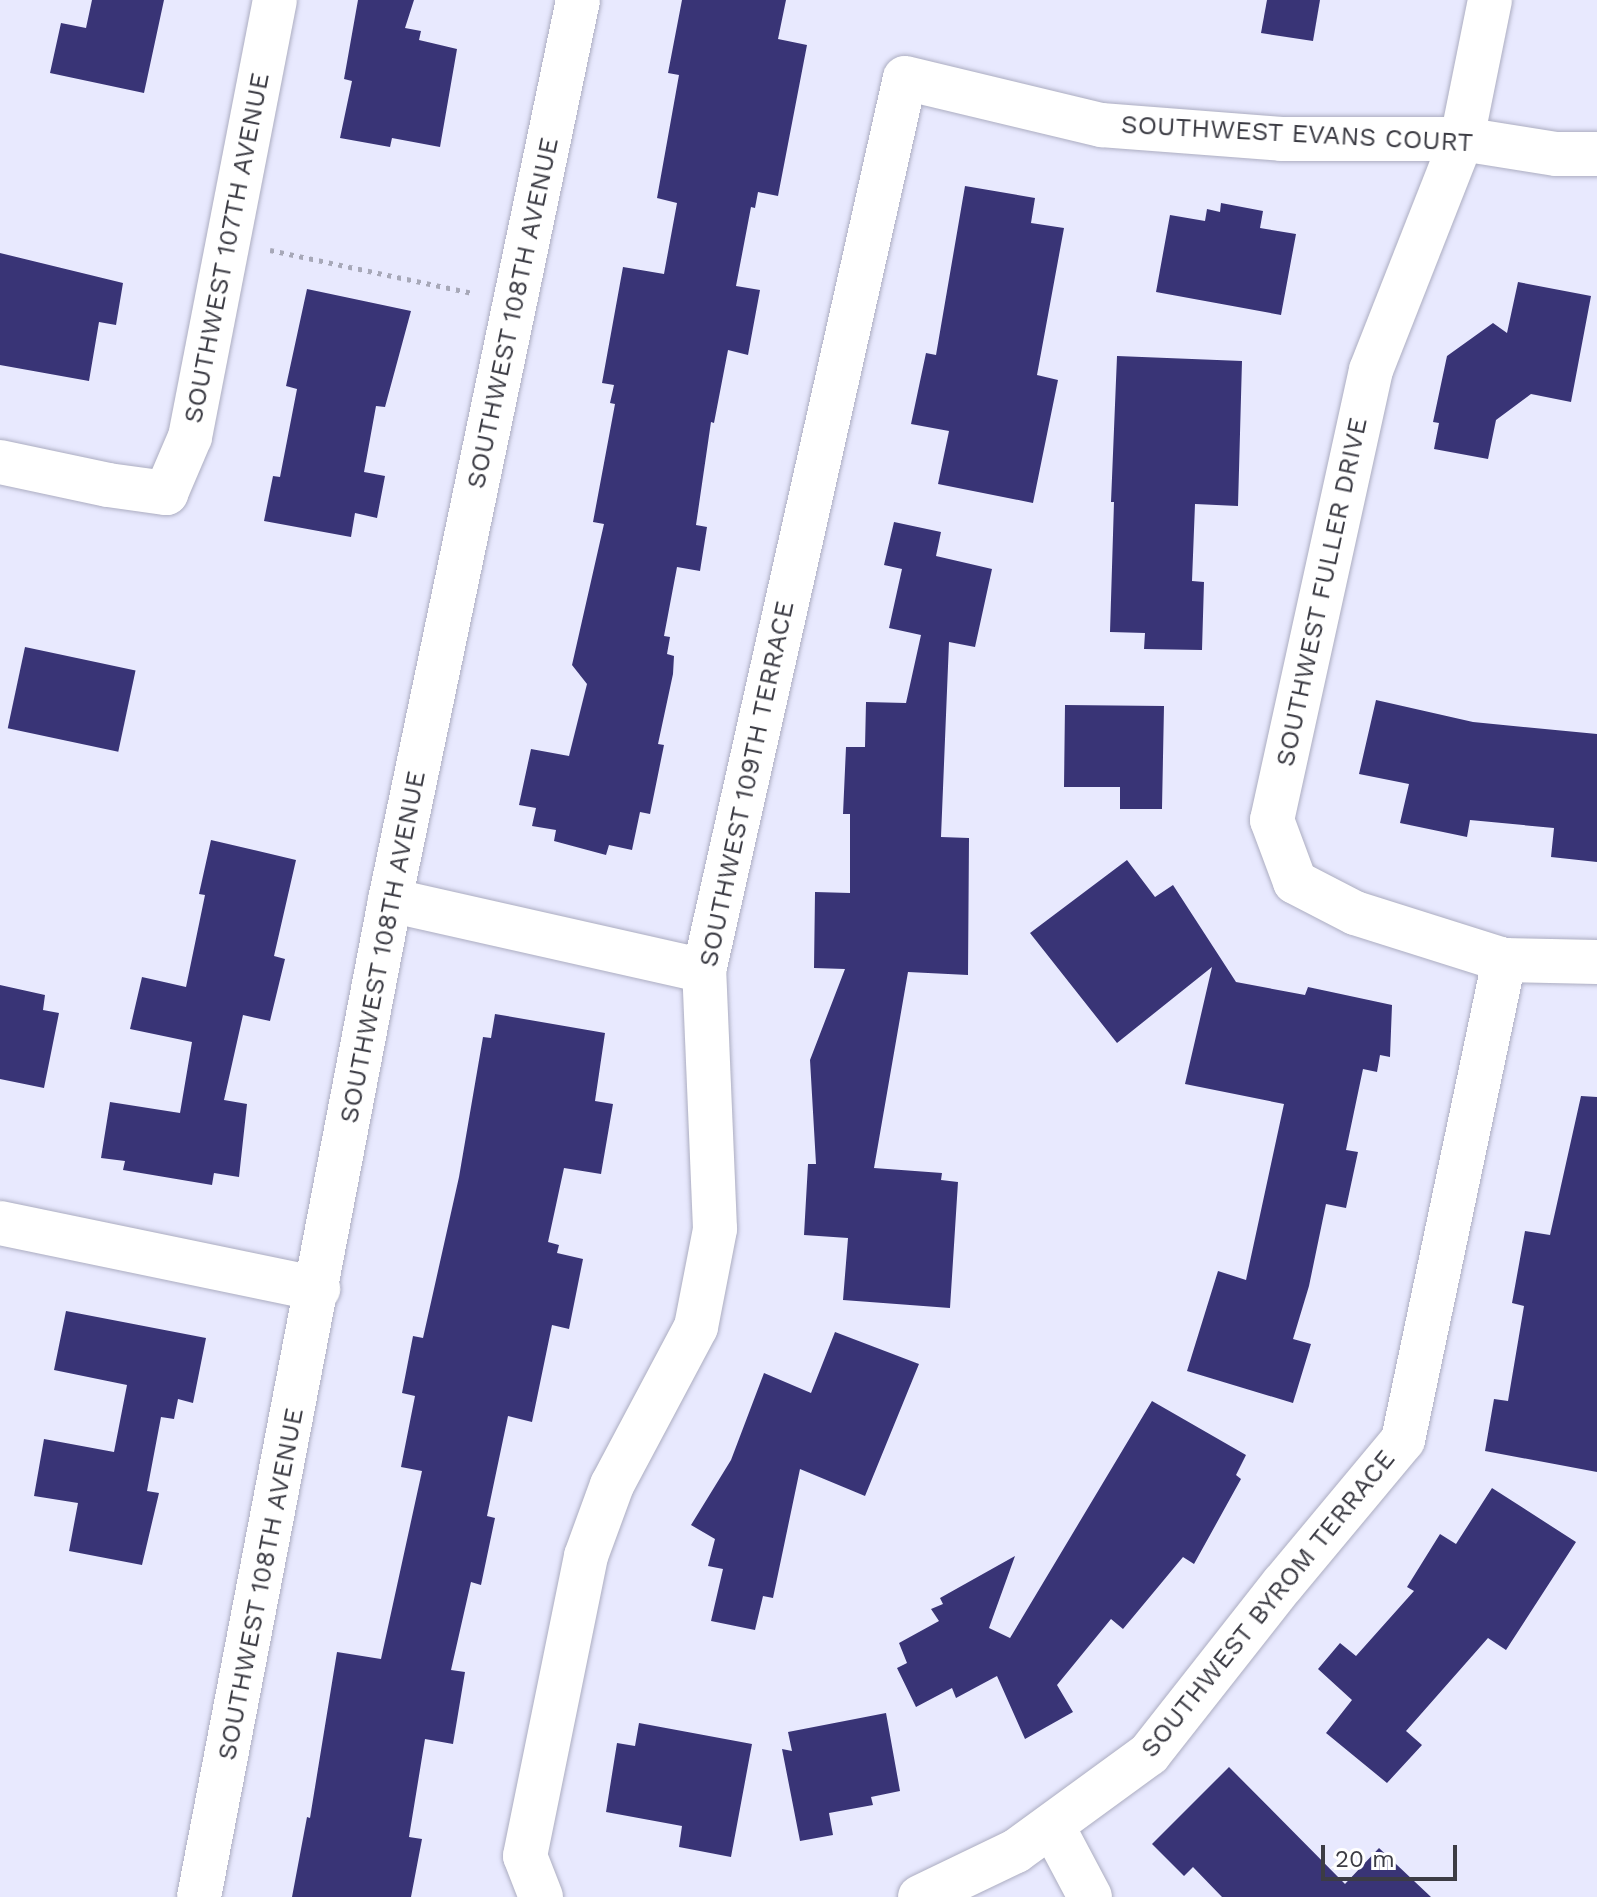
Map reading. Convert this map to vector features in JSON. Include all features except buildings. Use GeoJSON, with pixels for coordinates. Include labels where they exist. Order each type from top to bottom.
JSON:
{"type":"FeatureCollection","features":[{"type":"Feature","properties":{"kind":"street","name":"SOUTHWEST 107TH AVENUE"},"geometry":{"type":"LineString","coordinates":[[0,462],[108,485],[166,493],[190,437],[275,0]]}},
{"type":"Feature","properties":{"kind":"street","name":"SOUTHWEST 108TH AVENUE"},"geometry":{"type":"LineString","coordinates":[[199,1897],[318,1289],[390,900],[578,0]]}},
{"type":"Feature","properties":{"kind":"street","name":"SOUTHWEST FULLER DRIVE"},"geometry":{"type":"LineString","coordinates":[[1490,0],[1462,139],[1371,370],[1272,820],[1295,882],[1355,913],[1504,960],[1597,962]]}},
{"type":"Feature","properties":{"kind":"street","name":"SOUTHWEST EVANS COURT"},"geometry":{"type":"LineString","coordinates":[[905,78],[1101,125],[1281,139],[1462,139],[1556,154],[1597,154]]}},
{"type":"Feature","properties":{"kind":"street","name":"SOUTHWEST 109TH TERRACE"},"geometry":{"type":"LineString","coordinates":[[541,1897],[525,1856],[586,1556],[612,1485],[696,1327],[715,1229],[704,971],[905,78]]}},
{"type":"Feature","properties":{"kind":"street"},"geometry":{"type":"LineString","coordinates":[[390,900],[704,971]]}},
{"type":"Feature","properties":{"kind":"street","name":"SOUTHWEST BYROM TERRACE"},"geometry":{"type":"LineString","coordinates":[[920,1897],[1016,1851],[1053,1827],[1149,1754],[1283,1584],[1403,1440],[1504,960]]}},
{"type":"Feature","properties":{"kind":"street"},"geometry":{"type":"LineString","coordinates":[[0,1223],[318,1289]]}},
{"type":"Feature","properties":{"kind":"street"},"geometry":{"type":"LineString","coordinates":[[1053,1827],[1090,1897]]}},
{"type":"Feature","properties":{"kind":"path"},"geometry":{"type":"LineString","coordinates":[[229,241],[516,302]]}}]}
